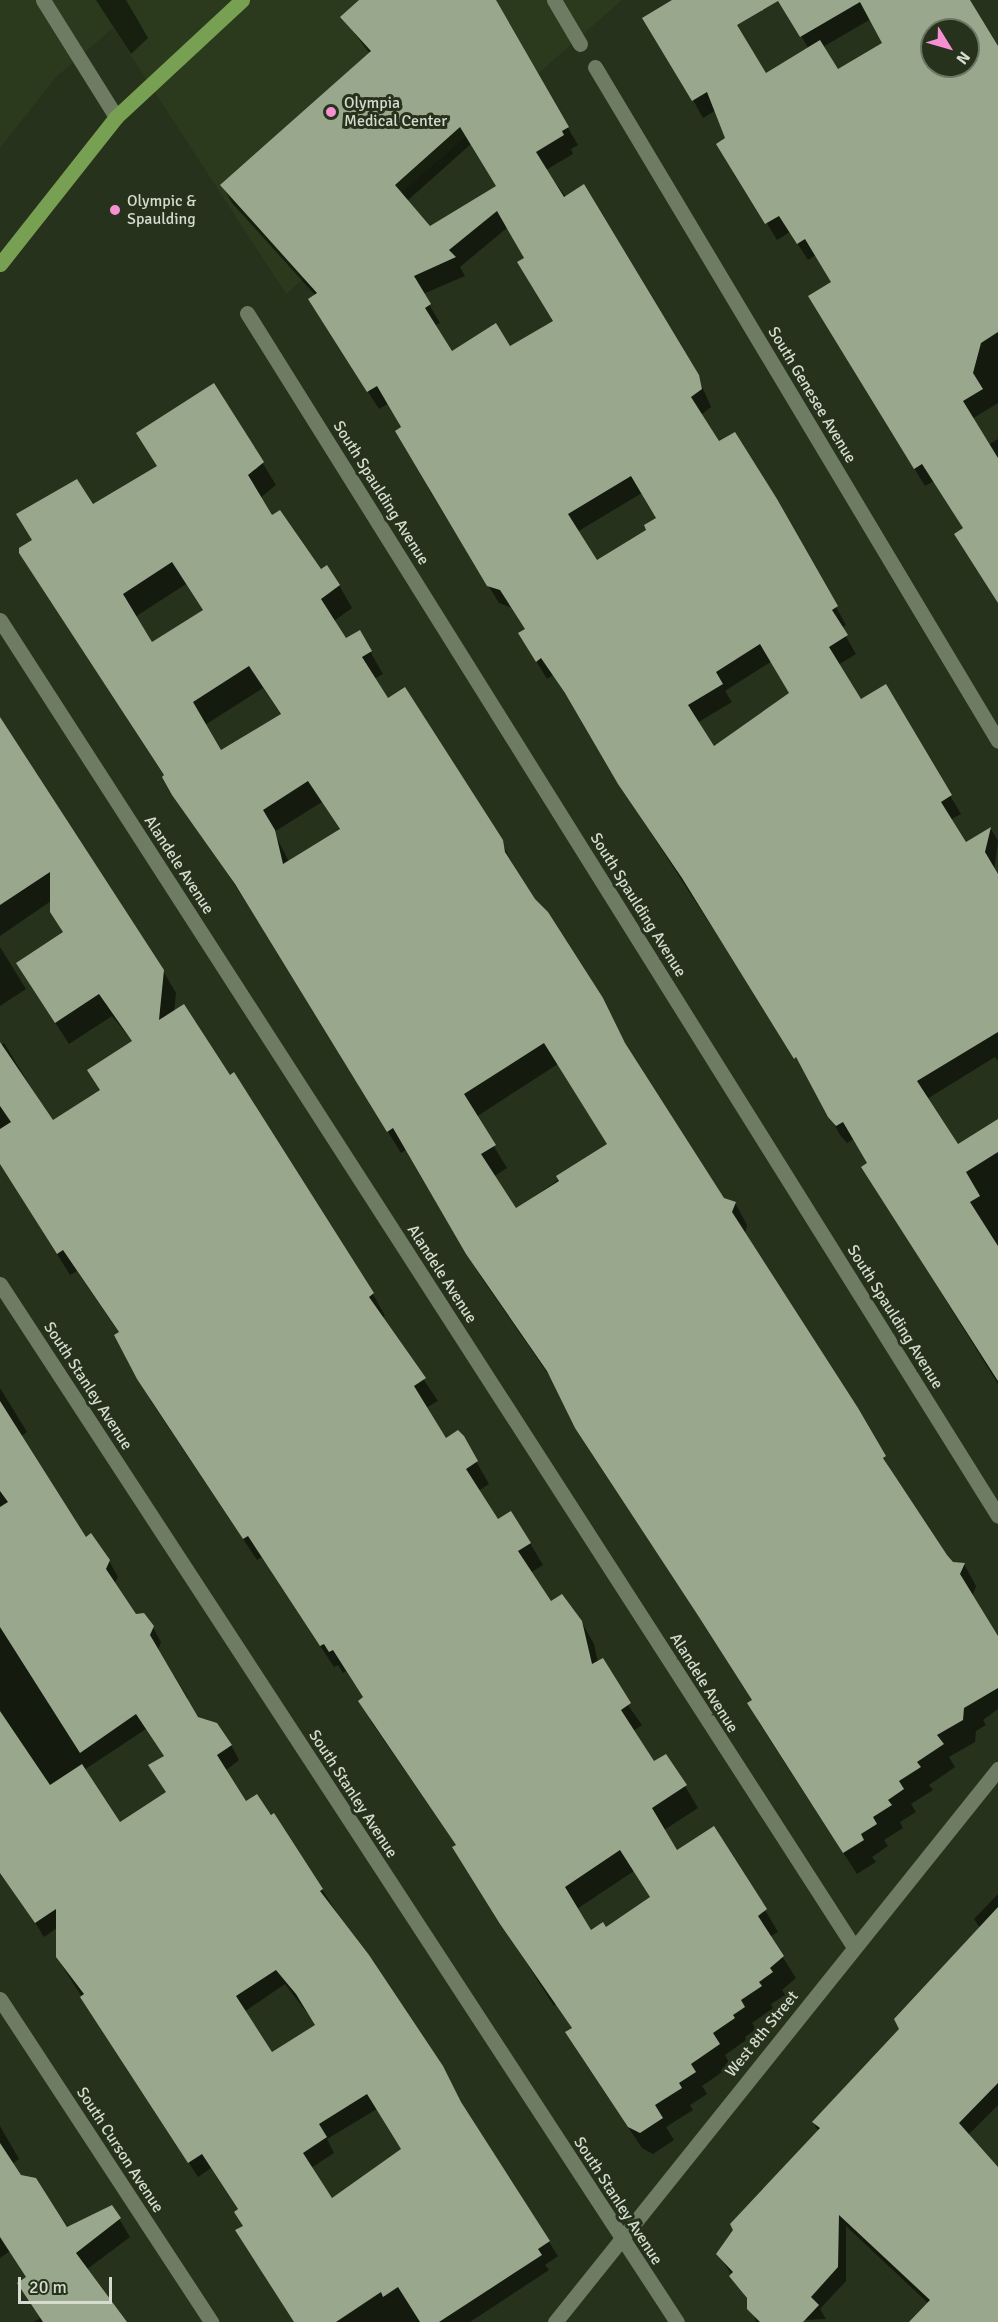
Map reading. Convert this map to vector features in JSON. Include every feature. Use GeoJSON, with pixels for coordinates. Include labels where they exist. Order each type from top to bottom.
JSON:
{"type":"FeatureCollection","features":[{"type":"Feature","properties":{"kind":"main road"},"geometry":{"type":"LineString","coordinates":[[0,264],[116,117],[242,0]]}},
{"type":"Feature","properties":{"kind":"street"},"geometry":{"type":"LineString","coordinates":[[43,0],[116,117]]}},
{"type":"Feature","properties":{"kind":"street"},"geometry":{"type":"LineString","coordinates":[[554,0],[580,44]]}},
{"type":"Feature","properties":{"kind":"street","name":"South Genesee Avenue"},"geometry":{"type":"LineString","coordinates":[[595,67],[998,741]]}},
{"type":"Feature","properties":{"kind":"street","name":"South Spaulding Avenue"},"geometry":{"type":"LineString","coordinates":[[247,313],[998,1516]]}},
{"type":"Feature","properties":{"kind":"street","name":"Alandele Avenue"},"geometry":{"type":"LineString","coordinates":[[0,620],[854,1947]]}},
{"type":"Feature","properties":{"kind":"street","name":"South Stanley Avenue"},"geometry":{"type":"LineString","coordinates":[[0,1284],[677,2322]]}},
{"type":"Feature","properties":{"kind":"street","name":"West 8th Street"},"geometry":{"type":"LineString","coordinates":[[555,2322],[998,1769]]}},
{"type":"Feature","properties":{"kind":"street","name":"South Curson Avenue"},"geometry":{"type":"LineString","coordinates":[[0,1998],[211,2322]]}},
{"type":"Feature","properties":{"kind":"shaded area","name":"Olympia Medical Center"},"geometry":{"type":"Polygon","coordinates":[[[0,0],[622,0],[286,294],[113,28],[56,77],[0,148],[0,0]]]}},
{"type":"Feature","properties":{"kind":"building"},"geometry":{"type":"Polygon","coordinates":[[[359,0],[496,0],[569,127],[562,131],[564,135],[536,152],[564,197],[584,184],[699,375],[702,389],[691,397],[719,441],[735,432],[777,499],[838,606],[832,610],[848,635],[829,647],[861,699],[886,684],[952,795],[941,802],[966,842],[991,827],[985,852],[998,874],[998,1032],[917,1081],[958,1144],[998,1119],[998,1152],[966,1172],[980,1196],[970,1202],[998,1246],[998,1381],[861,1167],[867,1163],[843,1122],[836,1126],[828,1117],[796,1057],[794,1059],[682,878],[618,784],[565,693],[541,658],[536,662],[518,633],[525,629],[500,590],[487,586],[395,431],[401,427],[377,386],[367,392],[308,299],[317,293],[220,185],[371,51],[340,17],[359,0]],[[460,127],[395,185],[430,226],[496,186],[460,127]],[[497,211],[449,250],[456,257],[414,276],[431,304],[425,308],[452,351],[496,323],[510,346],[553,321],[517,262],[524,258],[497,211]],[[631,476],[568,514],[597,560],[646,530],[644,525],[656,518],[631,476]],[[760,644],[716,672],[723,684],[688,705],[714,746],[789,693],[760,644]]]}},
{"type":"Feature","properties":{"kind":"building"},"geometry":{"type":"Polygon","coordinates":[[[672,0],[970,0],[998,46],[998,332],[981,343],[973,373],[983,389],[963,401],[998,458],[998,603],[954,534],[963,528],[922,464],[914,469],[808,296],[831,282],[805,239],[797,244],[779,216],[765,224],[716,144],[725,138],[707,92],[692,101],[642,18],[672,0]],[[778,1],[737,25],[766,73],[820,40],[838,69],[882,43],[860,2],[800,37],[778,1]]]}},
{"type":"Feature","properties":{"kind":"building"},"geometry":{"type":"Polygon","coordinates":[[[214,383],[264,462],[248,475],[272,515],[280,510],[321,569],[327,565],[340,585],[321,599],[346,638],[360,630],[372,651],[362,657],[388,698],[405,687],[503,840],[505,852],[535,899],[548,912],[603,998],[625,1043],[724,1198],[736,1202],[732,1212],[858,1408],[886,1456],[883,1458],[947,1555],[953,1562],[965,1563],[960,1574],[998,1636],[998,1688],[964,1708],[963,1720],[937,1735],[944,1744],[917,1762],[921,1767],[899,1781],[904,1789],[888,1800],[892,1805],[873,1817],[877,1824],[861,1834],[864,1840],[843,1853],[747,1703],[752,1700],[575,1428],[547,1371],[466,1254],[393,1128],[387,1132],[235,884],[172,795],[162,777],[164,775],[19,553],[19,548],[32,540],[16,514],[77,479],[93,504],[157,466],[136,433],[214,383]],[[172,562],[123,594],[152,642],[203,610],[172,562]],[[249,666],[193,702],[221,750],[281,714],[249,666]],[[308,781],[263,810],[275,830],[283,864],[340,829],[308,781]],[[544,1043],[464,1094],[496,1145],[481,1154],[516,1208],[559,1181],[556,1176],[607,1144],[544,1043]]]}},
{"type":"Feature","properties":{"kind":"building"},"geometry":{"type":"Polygon","coordinates":[[[0,717],[164,970],[159,1020],[184,1004],[230,1075],[234,1072],[374,1293],[369,1297],[426,1378],[414,1386],[446,1438],[458,1430],[464,1436],[478,1461],[466,1469],[498,1519],[511,1511],[531,1543],[518,1551],[551,1601],[562,1594],[582,1621],[592,1664],[603,1658],[631,1703],[621,1710],[654,1761],[666,1754],[687,1785],[652,1808],[677,1850],[714,1826],[767,1909],[758,1916],[784,1956],[770,1968],[773,1972],[759,1982],[762,1986],[741,2000],[745,2007],[733,2015],[735,2018],[713,2033],[720,2044],[691,2064],[696,2072],[679,2083],[682,2088],[655,2105],[663,2118],[640,2133],[628,2127],[565,2032],[572,2028],[500,1924],[452,1847],[456,1845],[358,1701],[363,1697],[333,1650],[329,1652],[324,1644],[320,1646],[248,1536],[243,1539],[137,1379],[114,1335],[119,1332],[63,1250],[57,1254],[0,1164],[0,1129],[11,1122],[0,1106],[0,1042],[53,1120],[100,1090],[87,1070],[132,1041],[99,994],[55,1023],[16,963],[63,932],[50,912],[50,872],[0,905],[0,717]],[[620,1850],[565,1887],[591,1930],[603,1922],[606,1927],[650,1897],[620,1850]]]}},
{"type":"Feature","properties":{"kind":"building"},"geometry":{"type":"Polygon","coordinates":[[[0,1401],[86,1537],[91,1533],[110,1560],[106,1569],[136,1614],[144,1613],[154,1626],[150,1635],[198,1717],[217,1723],[232,1745],[217,1755],[246,1801],[257,1794],[271,1815],[274,1813],[323,1889],[320,1891],[369,1955],[443,2066],[461,2102],[550,2241],[538,2249],[542,2255],[439,2322],[420,2322],[398,2287],[383,2297],[381,2292],[336,2322],[294,2322],[235,2230],[243,2226],[234,2212],[238,2209],[202,2154],[188,2163],[80,1997],[84,1994],[56,1957],[56,1909],[35,1923],[0,1873],[0,1711],[50,1785],[82,1764],[120,1822],[166,1792],[148,1765],[164,1756],[136,1714],[80,1753],[0,1627],[0,1507],[8,1502],[0,1491],[0,1401]],[[276,1970],[236,1996],[272,2052],[315,2025],[296,1994],[276,1970]],[[367,2094],[319,2124],[327,2137],[303,2153],[332,2198],[401,2149],[367,2094]]]}},
{"type":"Feature","properties":{"kind":"building"},"geometry":{"type":"Polygon","coordinates":[[[998,1907],[998,2083],[959,2123],[998,2167],[998,2322],[909,2322],[930,2300],[839,2215],[838,2267],[811,2297],[819,2305],[803,2322],[760,2322],[747,2309],[747,2298],[729,2276],[733,2272],[716,2254],[733,2230],[730,2224],[820,2128],[812,2122],[899,2029],[894,2019],[998,1907]]]}},
{"type":"Feature","properties":{"kind":"building"},"geometry":{"type":"Polygon","coordinates":[[[0,2143],[21,2175],[36,2178],[67,2227],[112,2205],[121,2218],[76,2253],[127,2322],[43,2322],[17,2283],[26,2277],[0,2237],[0,2143]]]}},
{"type":"Feature","properties":{"kind":"place","name":"Olympia Medical Center"},"geometry":{"type":"Point","coordinates":[331,112]}},
{"type":"Feature","properties":{"kind":"place","name":"Olympic & Spaulding"},"geometry":{"type":"Point","coordinates":[115,210]}}]}
